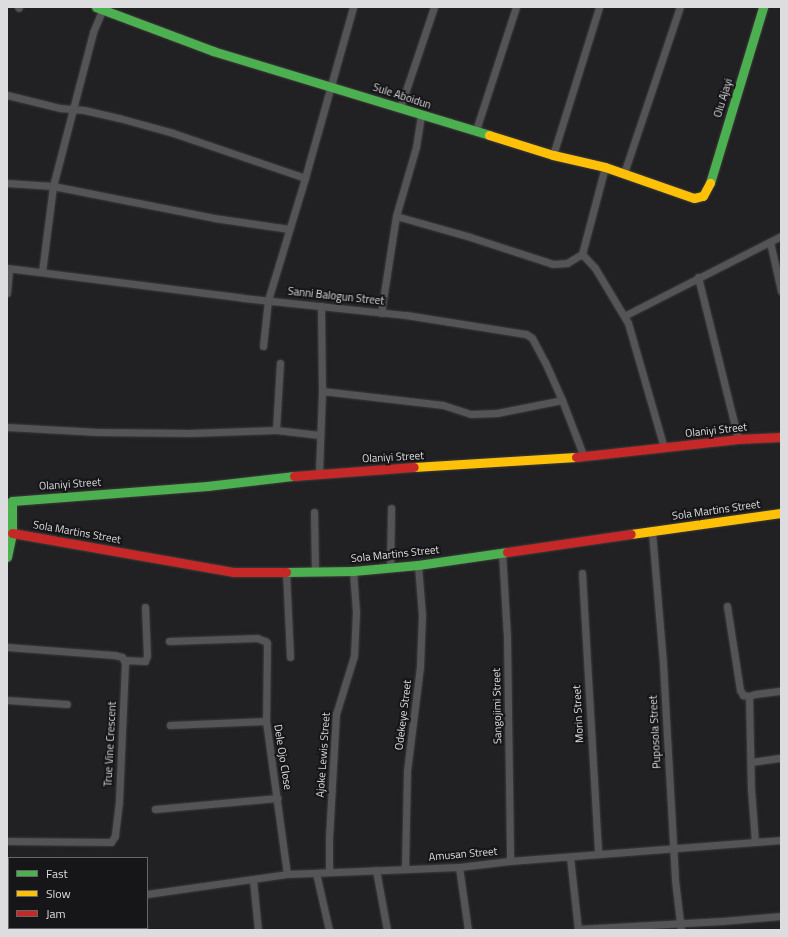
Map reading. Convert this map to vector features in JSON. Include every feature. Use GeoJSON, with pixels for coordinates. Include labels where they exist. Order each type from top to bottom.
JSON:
{"type":"FeatureCollection","features":[{"type":"Feature","properties":{"kind":"street"},"geometry":{"type":"LineString","coordinates":[[263,346],[268,300],[305,178],[353,7]]}},
{"type":"Feature","properties":{"kind":"street"},"geometry":{"type":"LineString","coordinates":[[400,108],[434,7]]}},
{"type":"Feature","properties":{"kind":"street"},"geometry":{"type":"LineString","coordinates":[[476,130],[516,7]]}},
{"type":"Feature","properties":{"kind":"street"},"geometry":{"type":"LineString","coordinates":[[552,155],[599,7]]}},
{"type":"Feature","properties":{"kind":"street"},"geometry":{"type":"LineString","coordinates":[[624,173],[680,7]]}},
{"type":"Feature","properties":{"kind":"street","name":"Olu Ajayi"},"geometry":{"type":"LineString","coordinates":[[703,196],[711,182],[763,7]]}},
{"type":"Feature","properties":{"kind":"street"},"geometry":{"type":"LineString","coordinates":[[42,272],[53,186],[93,32],[101,8]]}},
{"type":"Feature","properties":{"kind":"street","name":"Sule Aboidun"},"geometry":{"type":"LineString","coordinates":[[101,8],[213,51],[331,86],[420,115],[476,130],[552,155],[624,173],[694,198],[703,196]]}},
{"type":"Feature","properties":{"kind":"street"},"geometry":{"type":"LineString","coordinates":[[7,95],[119,118],[163,130],[305,178]]}},
{"type":"Feature","properties":{"kind":"street"},"geometry":{"type":"LineString","coordinates":[[381,313],[396,216],[416,148],[420,115]]}},
{"type":"Feature","properties":{"kind":"street"},"geometry":{"type":"LineString","coordinates":[[396,216],[470,237],[553,264],[567,263],[582,254],[604,167]]}},
{"type":"Feature","properties":{"kind":"street"},"geometry":{"type":"LineString","coordinates":[[7,184],[53,186],[214,218],[289,229]]}},
{"type":"Feature","properties":{"kind":"street"},"geometry":{"type":"LineString","coordinates":[[624,316],[781,236]]}},
{"type":"Feature","properties":{"kind":"street"},"geometry":{"type":"LineString","coordinates":[[770,242],[781,291]]}},
{"type":"Feature","properties":{"kind":"street"},"geometry":{"type":"LineString","coordinates":[[582,254],[594,268],[628,323],[664,448]]}},
{"type":"Feature","properties":{"kind":"street"},"geometry":{"type":"LineString","coordinates":[[7,293],[8,268]]}},
{"type":"Feature","properties":{"kind":"street","name":"Sanni Balogun Street"},"geometry":{"type":"LineString","coordinates":[[8,268],[381,313],[526,334],[532,338],[545,362],[562,400],[584,457]]}},
{"type":"Feature","properties":{"kind":"street"},"geometry":{"type":"LineString","coordinates":[[698,277],[738,439]]}},
{"type":"Feature","properties":{"kind":"street"},"geometry":{"type":"LineString","coordinates":[[319,473],[322,391],[321,306]]}},
{"type":"Feature","properties":{"kind":"street"},"geometry":{"type":"LineString","coordinates":[[276,430],[280,363]]}},
{"type":"Feature","properties":{"kind":"street"},"geometry":{"type":"LineString","coordinates":[[322,391],[443,405],[471,414],[497,413],[562,400]]}},
{"type":"Feature","properties":{"kind":"street"},"geometry":{"type":"LineString","coordinates":[[7,427],[98,432],[190,433],[276,430],[320,435]]}},
{"type":"Feature","properties":{"kind":"street","name":"Olaniyi Street"},"geometry":{"type":"LineString","coordinates":[[9,501],[207,486],[319,473],[584,457],[738,439],[781,437]]}},
{"type":"Feature","properties":{"kind":"street"},"geometry":{"type":"LineString","coordinates":[[7,557],[12,533],[9,501]]}},
{"type":"Feature","properties":{"kind":"street"},"geometry":{"type":"LineString","coordinates":[[390,508],[390,568]]}},
{"type":"Feature","properties":{"kind":"street"},"geometry":{"type":"LineString","coordinates":[[314,512],[314,570]]}},
{"type":"Feature","properties":{"kind":"street","name":"Sola Martins Street"},"geometry":{"type":"LineString","coordinates":[[12,533],[233,572],[314,570],[352,571],[418,565],[652,532],[700,523],[781,513]]}},
{"type":"Feature","properties":{"kind":"street","name":"Puposola Street"},"geometry":{"type":"LineString","coordinates":[[652,532],[663,664],[676,899],[681,927]]}},
{"type":"Feature","properties":{"kind":"street","name":"Sangojimi Street"},"geometry":{"type":"LineString","coordinates":[[502,552],[507,644],[510,861]]}},
{"type":"Feature","properties":{"kind":"street","name":"Odekeye Street"},"geometry":{"type":"LineString","coordinates":[[405,869],[407,771],[420,666],[422,616],[418,565]]}},
{"type":"Feature","properties":{"kind":"street"},"geometry":{"type":"LineString","coordinates":[[286,571],[290,657]]}},
{"type":"Feature","properties":{"kind":"street","name":"Ajoke Lewis Street"},"geometry":{"type":"LineString","coordinates":[[329,872],[329,838],[336,714],[355,650],[356,612],[352,571]]}},
{"type":"Feature","properties":{"kind":"street","name":"Morin Street"},"geometry":{"type":"LineString","coordinates":[[582,573],[598,854]]}},
{"type":"Feature","properties":{"kind":"street"},"geometry":{"type":"LineString","coordinates":[[726,606],[740,690],[743,695],[750,696],[781,691]]}},
{"type":"Feature","properties":{"kind":"street"},"geometry":{"type":"LineString","coordinates":[[7,647],[114,655],[122,657],[124,660],[145,661],[147,656],[145,607]]}},
{"type":"Feature","properties":{"kind":"street","name":"Dele Ojo Close"},"geometry":{"type":"LineString","coordinates":[[168,641],[257,638],[267,643],[266,721],[278,798],[287,874]]}},
{"type":"Feature","properties":{"kind":"street","name":"True Vine Crescent"},"geometry":{"type":"LineString","coordinates":[[7,841],[104,843],[111,842],[115,836],[119,794],[124,660]]}},
{"type":"Feature","properties":{"kind":"street"},"geometry":{"type":"LineString","coordinates":[[750,696],[751,789],[755,842]]}},
{"type":"Feature","properties":{"kind":"street"},"geometry":{"type":"LineString","coordinates":[[7,700],[66,704]]}},
{"type":"Feature","properties":{"kind":"street"},"geometry":{"type":"LineString","coordinates":[[170,725],[266,721]]}},
{"type":"Feature","properties":{"kind":"street"},"geometry":{"type":"LineString","coordinates":[[751,762],[781,758]]}},
{"type":"Feature","properties":{"kind":"street"},"geometry":{"type":"LineString","coordinates":[[156,809],[278,798]]}},
{"type":"Feature","properties":{"kind":"street","name":"Amusan Street"},"geometry":{"type":"LineString","coordinates":[[148,894],[287,874],[459,868],[510,861],[570,858],[598,854],[781,840]]}},
{"type":"Feature","properties":{"kind":"street"},"geometry":{"type":"LineString","coordinates":[[570,858],[578,929],[681,927],[781,916]]}},
{"type":"Feature","properties":{"kind":"street"},"geometry":{"type":"LineString","coordinates":[[459,868],[468,930]]}},
{"type":"Feature","properties":{"kind":"street"},"geometry":{"type":"LineString","coordinates":[[376,870],[387,930]]}},
{"type":"Feature","properties":{"kind":"street"},"geometry":{"type":"LineString","coordinates":[[316,874],[329,930]]}},
{"type":"Feature","properties":{"kind":"street"},"geometry":{"type":"LineString","coordinates":[[253,880],[258,930]]}},
{"type":"Feature","properties":{"kind":"traffic: fast"},"geometry":{"type":"LineString","coordinates":[[96,7],[213,51],[489,135]]}},
{"type":"Feature","properties":{"kind":"traffic: fast"},"geometry":{"type":"LineString","coordinates":[[710,183],[763,7]]}},
{"type":"Feature","properties":{"kind":"traffic: fast"},"geometry":{"type":"LineString","coordinates":[[7,557],[12,533],[12,501],[207,486],[294,476]]}},
{"type":"Feature","properties":{"kind":"traffic: fast"},"geometry":{"type":"LineString","coordinates":[[286,572],[353,571],[418,565],[507,552]]}},
{"type":"Feature","properties":{"kind":"traffic: slow"},"geometry":{"type":"LineString","coordinates":[[489,135],[553,155],[605,167],[694,198],[703,196],[710,183]]}},
{"type":"Feature","properties":{"kind":"traffic: slow"},"geometry":{"type":"LineString","coordinates":[[414,467],[576,457]]}},
{"type":"Feature","properties":{"kind":"traffic: slow"},"geometry":{"type":"LineString","coordinates":[[631,534],[781,513]]}},
{"type":"Feature","properties":{"kind":"traffic: jam"},"geometry":{"type":"LineString","coordinates":[[576,457],[738,439],[781,437]]}},
{"type":"Feature","properties":{"kind":"traffic: jam"},"geometry":{"type":"LineString","coordinates":[[294,476],[414,467]]}},
{"type":"Feature","properties":{"kind":"traffic: jam"},"geometry":{"type":"LineString","coordinates":[[12,533],[233,572],[286,572]]}},
{"type":"Feature","properties":{"kind":"traffic: jam"},"geometry":{"type":"LineString","coordinates":[[507,552],[631,534]]}}]}
